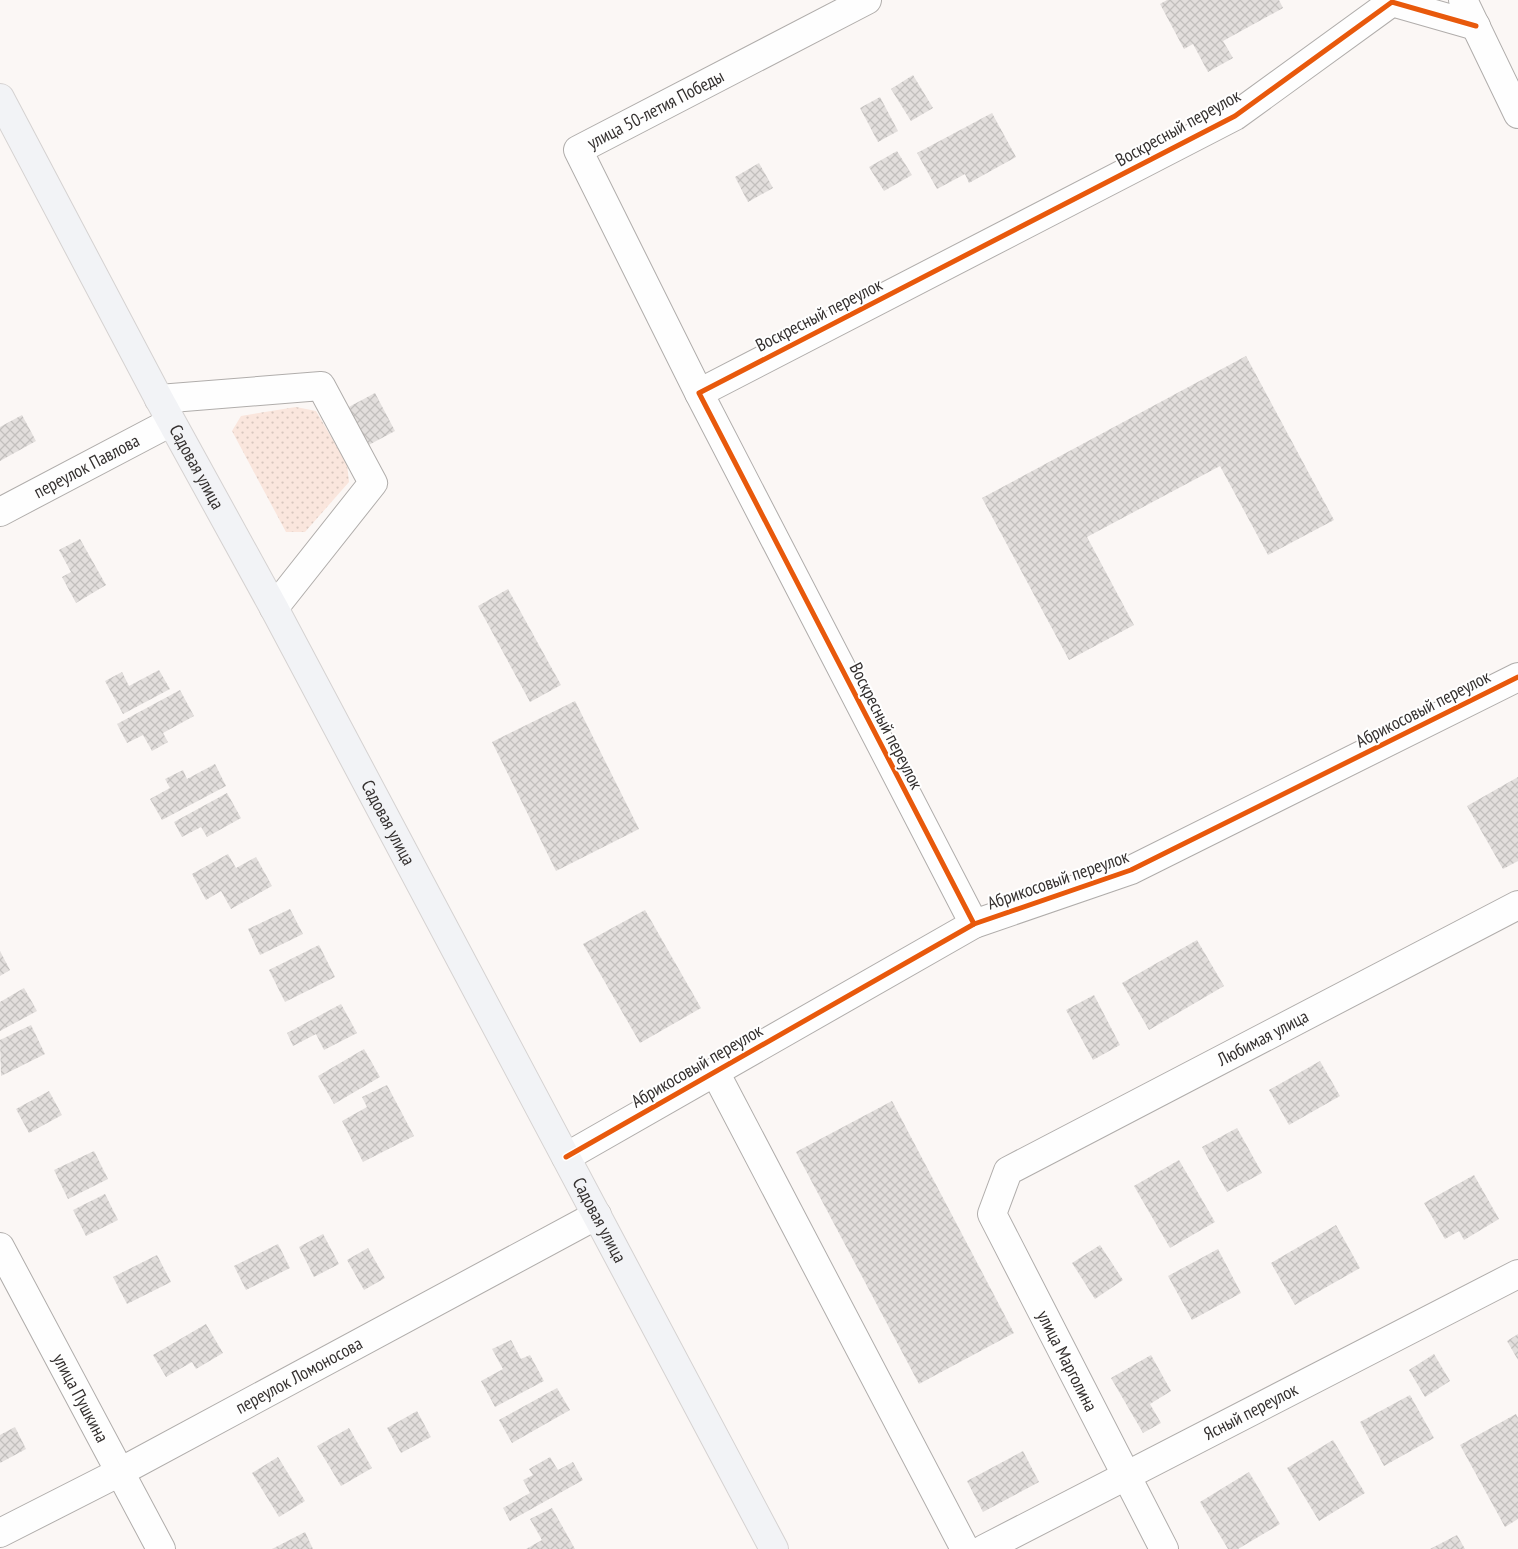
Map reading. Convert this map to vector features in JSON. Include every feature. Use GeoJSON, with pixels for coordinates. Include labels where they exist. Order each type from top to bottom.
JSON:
{"type":"FeatureCollection","features":[{"type":"Feature","properties":{"kind":"main road","name":"Садовая улица"},"geometry":{"type":"LineString","coordinates":[[0,98],[165,411],[274,608],[774,1549]]}},
{"type":"Feature","properties":{"kind":"street","name":"улица 50-летия Победы"},"geometry":{"type":"LineString","coordinates":[[698,394],[578,150],[867,0]]}},
{"type":"Feature","properties":{"kind":"street"},"geometry":{"type":"LineString","coordinates":[[1463,0],[1518,114]]}},
{"type":"Feature","properties":{"kind":"street","name":"Воскресный переулок"},"geometry":{"type":"LineString","coordinates":[[974,924],[698,394],[1235,116],[1392,2],[1476,26]]}},
{"type":"Feature","properties":{"kind":"street"},"geometry":{"type":"LineString","coordinates":[[165,411],[321,386],[374,483],[274,608]]}},
{"type":"Feature","properties":{"kind":"street","name":"переулок Павлова"},"geometry":{"type":"LineString","coordinates":[[0,512],[165,411]]}},
{"type":"Feature","properties":{"kind":"street","name":"Абрикосовый переулок"},"geometry":{"type":"LineString","coordinates":[[566,1157],[974,924],[1131,870],[1518,677]]}},
{"type":"Feature","properties":{"kind":"street","name":"Любимая улица"},"geometry":{"type":"LineString","coordinates":[[1008,1171],[1518,905]]}},
{"type":"Feature","properties":{"kind":"street"},"geometry":{"type":"LineString","coordinates":[[715,1072],[965,1549]]}},
{"type":"Feature","properties":{"kind":"street","name":"улица Марголина"},"geometry":{"type":"LineString","coordinates":[[1008,1171],[992,1214],[1164,1549]]}},
{"type":"Feature","properties":{"kind":"street","name":"переулок Ломоносова"},"geometry":{"type":"LineString","coordinates":[[0,1533],[120,1472],[597,1216]]}},
{"type":"Feature","properties":{"kind":"street","name":"улица Пушкина"},"geometry":{"type":"LineString","coordinates":[[0,1248],[161,1549]]}},
{"type":"Feature","properties":{"kind":"street","name":"Ясный переулок"},"geometry":{"type":"LineString","coordinates":[[984,1549],[1518,1274]]}},
{"type":"Feature","properties":{"kind":"shaded area"},"geometry":{"type":"Polygon","coordinates":[[[296,407],[316,411],[347,464],[349,482],[305,532],[286,532],[232,431],[241,416],[296,407]]]}},
{"type":"Feature","properties":{"kind":"building"},"geometry":{"type":"Polygon","coordinates":[[[1167,0],[1279,0],[1283,8],[1223,41],[1233,58],[1208,72],[1193,44],[1184,49],[1160,4],[1167,0]]]}},
{"type":"Feature","properties":{"kind":"building"},"geometry":{"type":"Polygon","coordinates":[[[913,75],[933,108],[911,121],[891,89],[913,75]]]}},
{"type":"Feature","properties":{"kind":"building"},"geometry":{"type":"Polygon","coordinates":[[[880,97],[898,131],[878,142],[860,108],[880,97]]]}},
{"type":"Feature","properties":{"kind":"building"},"geometry":{"type":"Polygon","coordinates":[[[992,113],[1016,157],[969,183],[965,174],[937,189],[917,153],[992,113]]]}},
{"type":"Feature","properties":{"kind":"building"},"geometry":{"type":"Polygon","coordinates":[[[897,151],[912,175],[884,191],[869,167],[897,151]]]}},
{"type":"Feature","properties":{"kind":"building"},"geometry":{"type":"Polygon","coordinates":[[[759,163],[773,188],[748,202],[735,177],[759,163]]]}},
{"type":"Feature","properties":{"kind":"building"},"geometry":{"type":"Polygon","coordinates":[[[1246,356],[1334,520],[1268,555],[1220,466],[1087,537],[1134,625],[1069,660],[982,498],[1246,356]]]}},
{"type":"Feature","properties":{"kind":"building"},"geometry":{"type":"Polygon","coordinates":[[[375,393],[395,431],[365,447],[345,409],[375,393]]]}},
{"type":"Feature","properties":{"kind":"building"},"geometry":{"type":"Polygon","coordinates":[[[22,415],[36,441],[0,461],[0,427],[22,415]]]}},
{"type":"Feature","properties":{"kind":"building"},"geometry":{"type":"Polygon","coordinates":[[[80,539],[106,585],[76,603],[62,577],[71,572],[59,550],[80,539]]]}},
{"type":"Feature","properties":{"kind":"building"},"geometry":{"type":"Polygon","coordinates":[[[508,589],[561,685],[530,702],[478,606],[508,589]]]}},
{"type":"Feature","properties":{"kind":"building"},"geometry":{"type":"Polygon","coordinates":[[[159,670],[170,689],[123,714],[105,681],[122,672],[129,686],[159,670]]]}},
{"type":"Feature","properties":{"kind":"building"},"geometry":{"type":"Polygon","coordinates":[[[180,690],[194,716],[163,733],[168,742],[152,751],[143,735],[127,743],[117,724],[180,690]]]}},
{"type":"Feature","properties":{"kind":"building"},"geometry":{"type":"Polygon","coordinates":[[[575,701],[639,829],[556,871],[492,742],[575,701]]]}},
{"type":"Feature","properties":{"kind":"building"},"geometry":{"type":"Polygon","coordinates":[[[215,764],[226,786],[162,820],[150,799],[170,788],[165,779],[183,770],[187,779],[215,764]]]}},
{"type":"Feature","properties":{"kind":"building"},"geometry":{"type":"Polygon","coordinates":[[[1518,777],[1518,861],[1503,869],[1467,806],[1518,777]]]}},
{"type":"Feature","properties":{"kind":"building"},"geometry":{"type":"Polygon","coordinates":[[[227,793],[241,818],[207,837],[201,827],[182,837],[174,822],[227,793]]]}},
{"type":"Feature","properties":{"kind":"building"},"geometry":{"type":"Polygon","coordinates":[[[228,854],[236,868],[256,857],[272,886],[231,909],[221,891],[206,900],[192,874],[228,854]]]}},
{"type":"Feature","properties":{"kind":"building"},"geometry":{"type":"Polygon","coordinates":[[[290,909],[303,934],[260,955],[248,929],[290,909]]]}},
{"type":"Feature","properties":{"kind":"building"},"geometry":{"type":"Polygon","coordinates":[[[645,910],[701,1008],[640,1043],[583,944],[645,910]]]}},
{"type":"Feature","properties":{"kind":"building"},"geometry":{"type":"Polygon","coordinates":[[[1197,940],[1224,986],[1149,1030],[1122,983],[1197,940]]]}},
{"type":"Feature","properties":{"kind":"building"},"geometry":{"type":"Polygon","coordinates":[[[319,945],[335,977],[285,1002],[269,970],[319,945]]]}},
{"type":"Feature","properties":{"kind":"building"},"geometry":{"type":"Polygon","coordinates":[[[0,951],[10,970],[0,976],[0,951]]]}},
{"type":"Feature","properties":{"kind":"building"},"geometry":{"type":"Polygon","coordinates":[[[24,988],[37,1011],[0,1031],[0,1002],[24,988]]]}},
{"type":"Feature","properties":{"kind":"building"},"geometry":{"type":"Polygon","coordinates":[[[1094,995],[1120,1045],[1093,1060],[1066,1010],[1094,995]]]}},
{"type":"Feature","properties":{"kind":"building"},"geometry":{"type":"Polygon","coordinates":[[[341,1004],[357,1033],[324,1050],[316,1034],[293,1046],[287,1033],[341,1004]]]}},
{"type":"Feature","properties":{"kind":"building"},"geometry":{"type":"Polygon","coordinates":[[[31,1025],[45,1054],[1,1076],[0,1040],[31,1025]]]}},
{"type":"Feature","properties":{"kind":"building"},"geometry":{"type":"Polygon","coordinates":[[[364,1049],[380,1077],[334,1104],[318,1076],[364,1049]]]}},
{"type":"Feature","properties":{"kind":"building"},"geometry":{"type":"Polygon","coordinates":[[[1320,1061],[1340,1096],[1289,1125],[1269,1090],[1320,1061]]]}},
{"type":"Feature","properties":{"kind":"building"},"geometry":{"type":"Polygon","coordinates":[[[387,1085],[414,1136],[363,1162],[342,1121],[367,1107],[362,1097],[387,1085]]]}},
{"type":"Feature","properties":{"kind":"building"},"geometry":{"type":"Polygon","coordinates":[[[49,1091],[62,1115],[29,1133],[16,1109],[49,1091]]]}},
{"type":"Feature","properties":{"kind":"building"},"geometry":{"type":"Polygon","coordinates":[[[892,1101],[1014,1333],[919,1384],[796,1152],[892,1101]]]}},
{"type":"Feature","properties":{"kind":"building"},"geometry":{"type":"Polygon","coordinates":[[[1237,1128],[1262,1173],[1227,1192],[1202,1147],[1237,1128]]]}},
{"type":"Feature","properties":{"kind":"building"},"geometry":{"type":"Polygon","coordinates":[[[94,1151],[108,1179],[68,1199],[54,1170],[94,1151]]]}},
{"type":"Feature","properties":{"kind":"building"},"geometry":{"type":"Polygon","coordinates":[[[1179,1160],[1215,1222],[1170,1248],[1134,1186],[1179,1160]]]}},
{"type":"Feature","properties":{"kind":"building"},"geometry":{"type":"Polygon","coordinates":[[[1474,1175],[1499,1219],[1464,1240],[1459,1231],[1445,1239],[1424,1203],[1474,1175]]]}},
{"type":"Feature","properties":{"kind":"building"},"geometry":{"type":"Polygon","coordinates":[[[105,1194],[118,1220],[86,1236],[73,1210],[105,1194]]]}},
{"type":"Feature","properties":{"kind":"building"},"geometry":{"type":"Polygon","coordinates":[[[1336,1225],[1360,1268],[1295,1305],[1271,1263],[1336,1225]]]}},
{"type":"Feature","properties":{"kind":"building"},"geometry":{"type":"Polygon","coordinates":[[[323,1234],[339,1264],[314,1277],[299,1247],[323,1234]]]}},
{"type":"Feature","properties":{"kind":"building"},"geometry":{"type":"Polygon","coordinates":[[[278,1244],[290,1268],[246,1290],[234,1266],[278,1244]]]}},
{"type":"Feature","properties":{"kind":"building"},"geometry":{"type":"Polygon","coordinates":[[[1100,1245],[1123,1280],[1095,1299],[1072,1263],[1100,1245]]]}},
{"type":"Feature","properties":{"kind":"building"},"geometry":{"type":"Polygon","coordinates":[[[368,1248],[385,1278],[364,1290],[347,1260],[368,1248]]]}},
{"type":"Feature","properties":{"kind":"building"},"geometry":{"type":"Polygon","coordinates":[[[1218,1249],[1241,1293],[1192,1320],[1168,1276],[1218,1249]]]}},
{"type":"Feature","properties":{"kind":"building"},"geometry":{"type":"Polygon","coordinates":[[[157,1255],[171,1282],[127,1304],[113,1277],[157,1255]]]}},
{"type":"Feature","properties":{"kind":"building"},"geometry":{"type":"Polygon","coordinates":[[[206,1324],[223,1353],[196,1369],[192,1362],[166,1377],[153,1355],[206,1324]]]}},
{"type":"Feature","properties":{"kind":"building"},"geometry":{"type":"Polygon","coordinates":[[[1518,1334],[1518,1360],[1507,1341],[1518,1334]]]}},
{"type":"Feature","properties":{"kind":"building"},"geometry":{"type":"Polygon","coordinates":[[[511,1340],[521,1359],[530,1355],[544,1381],[495,1407],[481,1381],[503,1369],[492,1349],[511,1340]]]}},
{"type":"Feature","properties":{"kind":"building"},"geometry":{"type":"Polygon","coordinates":[[[1434,1354],[1450,1381],[1425,1397],[1409,1370],[1434,1354]]]}},
{"type":"Feature","properties":{"kind":"building"},"geometry":{"type":"Polygon","coordinates":[[[1151,1355],[1171,1391],[1150,1404],[1161,1423],[1143,1433],[1111,1378],[1151,1355]]]}},
{"type":"Feature","properties":{"kind":"building"},"geometry":{"type":"Polygon","coordinates":[[[557,1388],[570,1410],[512,1443],[499,1420],[557,1388]]]}},
{"type":"Feature","properties":{"kind":"building"},"geometry":{"type":"Polygon","coordinates":[[[1410,1395],[1434,1438],[1384,1466],[1360,1422],[1410,1395]]]}},
{"type":"Feature","properties":{"kind":"building"},"geometry":{"type":"Polygon","coordinates":[[[417,1411],[431,1437],[401,1453],[387,1428],[417,1411]]]}},
{"type":"Feature","properties":{"kind":"building"},"geometry":{"type":"Polygon","coordinates":[[[1516,1414],[1518,1418],[1518,1519],[1505,1527],[1460,1445],[1516,1414]]]}},
{"type":"Feature","properties":{"kind":"building"},"geometry":{"type":"Polygon","coordinates":[[[15,1427],[26,1449],[0,1463],[0,1435],[15,1427]]]}},
{"type":"Feature","properties":{"kind":"building"},"geometry":{"type":"Polygon","coordinates":[[[349,1428],[372,1468],[341,1486],[317,1446],[349,1428]]]}},
{"type":"Feature","properties":{"kind":"building"},"geometry":{"type":"Polygon","coordinates":[[[1333,1440],[1365,1493],[1319,1521],[1287,1468],[1333,1440]]]}},
{"type":"Feature","properties":{"kind":"building"},"geometry":{"type":"Polygon","coordinates":[[[1023,1451],[1039,1482],[983,1512],[967,1481],[1023,1451]]]}},
{"type":"Feature","properties":{"kind":"building"},"geometry":{"type":"Polygon","coordinates":[[[278,1457],[305,1501],[279,1517],[252,1473],[278,1457]]]}},
{"type":"Feature","properties":{"kind":"building"},"geometry":{"type":"Polygon","coordinates":[[[550,1457],[558,1470],[573,1462],[583,1480],[510,1521],[503,1508],[530,1493],[523,1480],[533,1475],[529,1469],[550,1457]]]}},
{"type":"Feature","properties":{"kind":"building"},"geometry":{"type":"Polygon","coordinates":[[[1249,1472],[1280,1524],[1238,1549],[1228,1549],[1200,1502],[1249,1472]]]}},
{"type":"Feature","properties":{"kind":"building"},"geometry":{"type":"Polygon","coordinates":[[[552,1508],[575,1549],[526,1549],[542,1540],[530,1519],[552,1508]]]}},
{"type":"Feature","properties":{"kind":"building"},"geometry":{"type":"Polygon","coordinates":[[[305,1532],[313,1549],[272,1549],[305,1532]]]}},
{"type":"Feature","properties":{"kind":"building"},"geometry":{"type":"Polygon","coordinates":[[[1457,1535],[1465,1549],[1430,1549],[1457,1535]]]}},
{"type":"Feature","properties":{"kind":"cycle path"},"geometry":{"type":"LineString","coordinates":[[974,924],[699,393],[1235,116],[1392,2],[1476,26]]}},
{"type":"Feature","properties":{"kind":"cycle path"},"geometry":{"type":"LineString","coordinates":[[566,1157],[974,924],[1131,870],[1518,677]]}}]}
